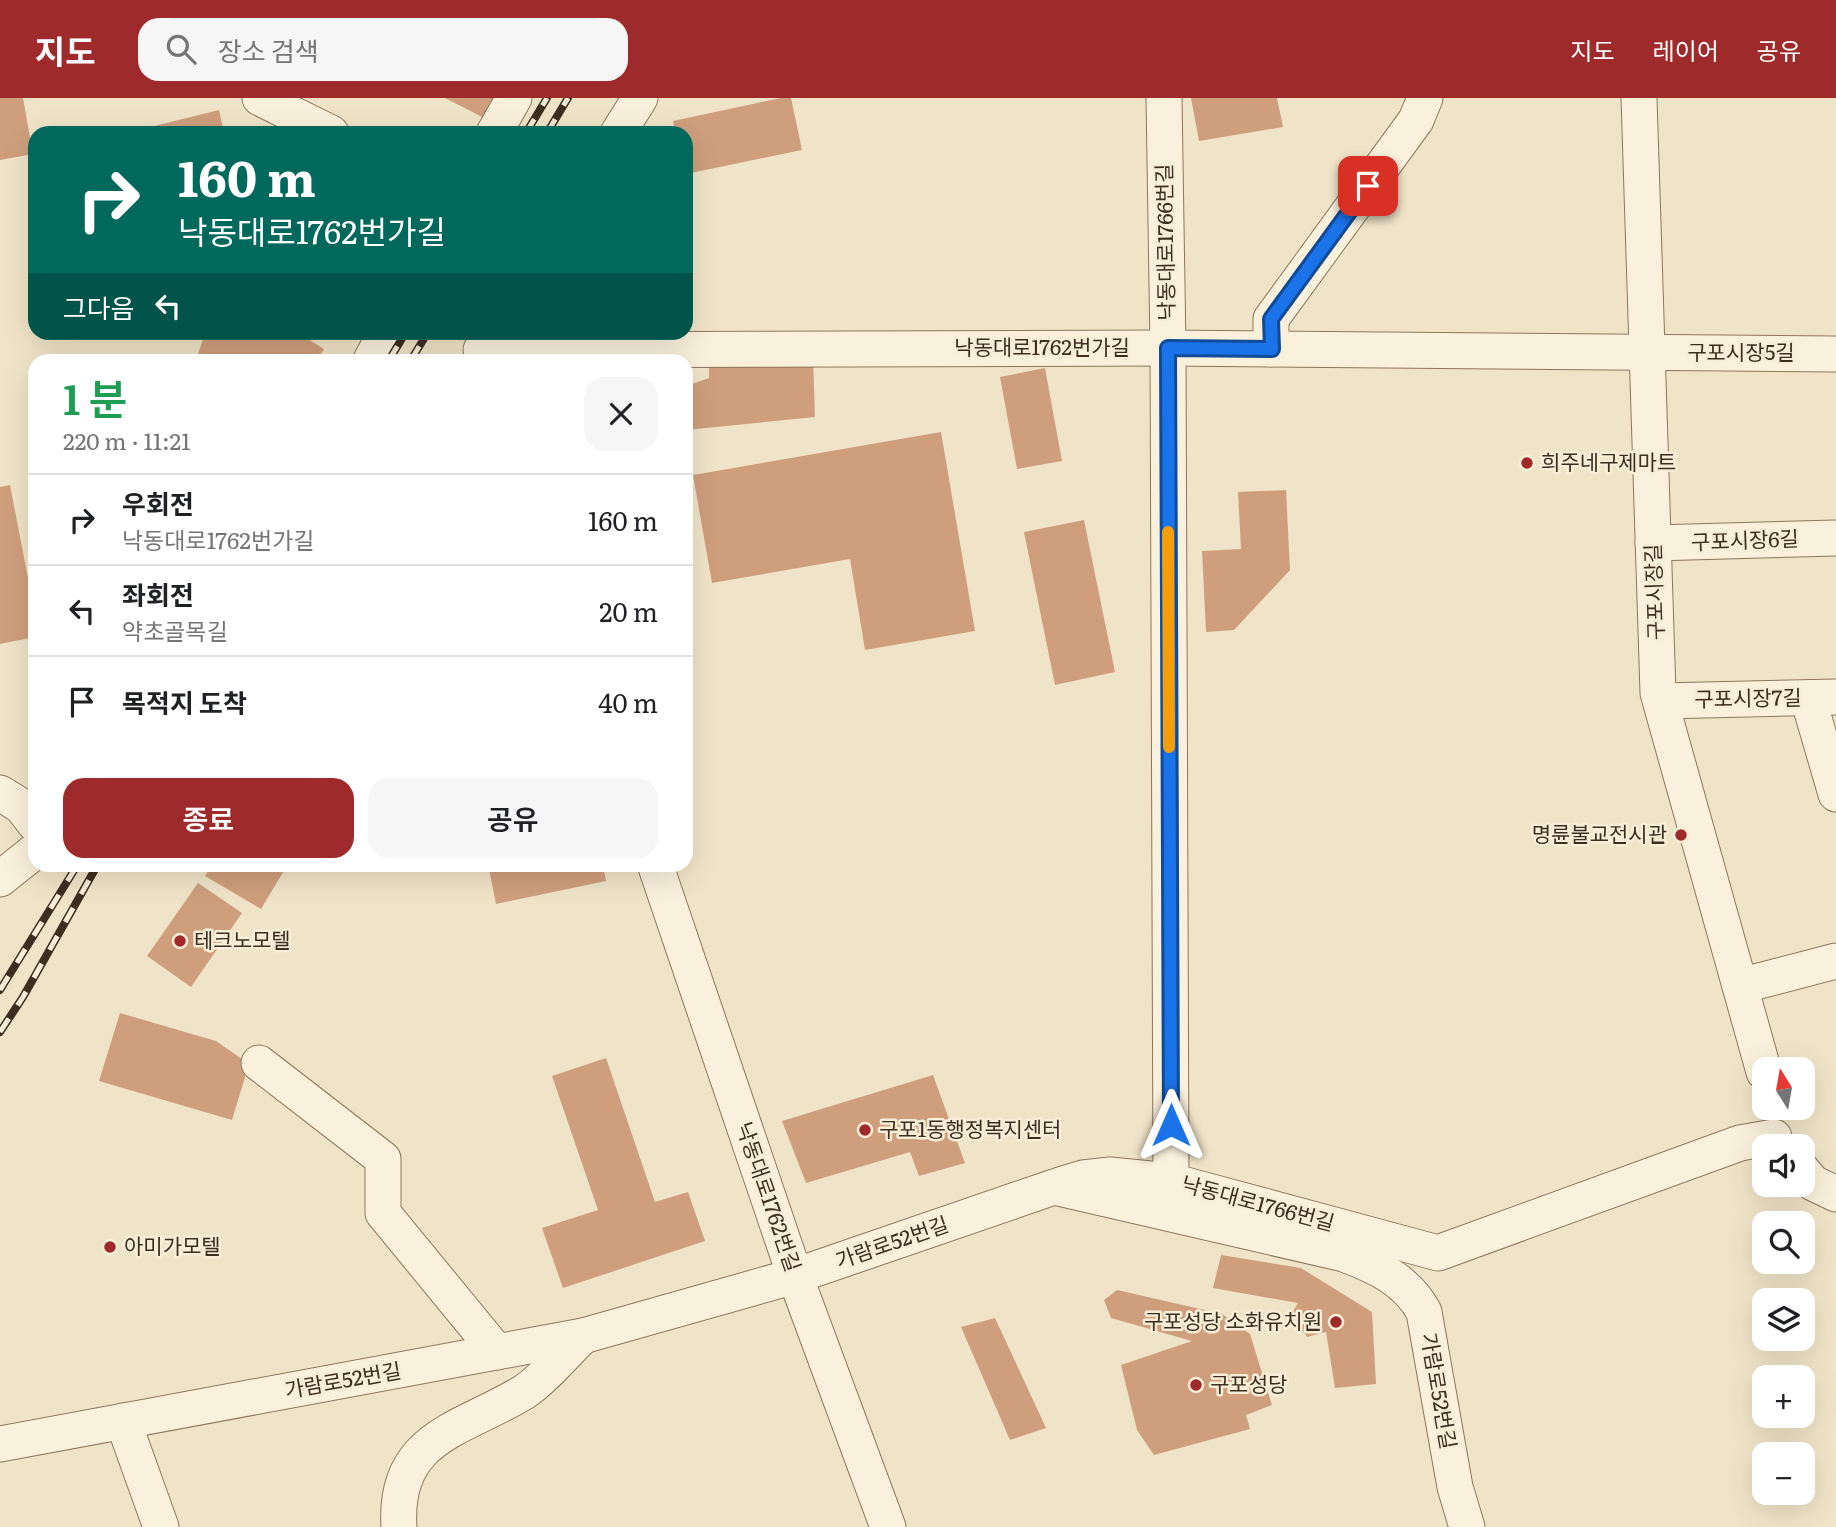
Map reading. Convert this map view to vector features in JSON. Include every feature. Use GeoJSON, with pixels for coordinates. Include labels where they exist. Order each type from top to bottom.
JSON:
{"type":"FeatureCollection","features":[{"type":"Feature","properties":{"kind":"street"},"geometry":{"type":"LineString","coordinates":[[260,98],[317,126]]}},
{"type":"Feature","properties":{"kind":"street"},"geometry":{"type":"LineString","coordinates":[[498,126],[514,98]]}},
{"type":"Feature","properties":{"kind":"street"},"geometry":{"type":"LineString","coordinates":[[622,126],[640,98]]}},
{"type":"Feature","properties":{"kind":"street","name":"낙동대로1766번길"},"geometry":{"type":"LineString","coordinates":[[1164,98],[1168,348],[1171,1181],[1438,1253],[1776,1130]]}},
{"type":"Feature","properties":{"kind":"street"},"geometry":{"type":"LineString","coordinates":[[1272,349],[1271,319],[1416,120],[1425,98]]}},
{"type":"Feature","properties":{"kind":"street","name":"구포시장길"},"geometry":{"type":"LineString","coordinates":[[1639,98],[1658,693],[1760,1057]]}},
{"type":"Feature","properties":{"kind":"street","name":"낙동대로1762번가길"},"geometry":{"type":"LineString","coordinates":[[485,348],[1168,348],[1646,353]]}},
{"type":"Feature","properties":{"kind":"street","name":"구포시장5길"},"geometry":{"type":"LineString","coordinates":[[1646,353],[1836,354]]}},
{"type":"Feature","properties":{"kind":"street","name":"구포시장6길"},"geometry":{"type":"LineString","coordinates":[[1653,543],[1836,538]]}},
{"type":"Feature","properties":{"kind":"street"},"geometry":{"type":"LineString","coordinates":[[1822,698],[1836,794]]}},
{"type":"Feature","properties":{"kind":"street","name":"구포시장7길"},"geometry":{"type":"LineString","coordinates":[[1661,701],[1822,698]]}},
{"type":"Feature","properties":{"kind":"street"},"geometry":{"type":"LineString","coordinates":[[0,793],[21,806],[28,815]]}},
{"type":"Feature","properties":{"kind":"street"},"geometry":{"type":"LineString","coordinates":[[0,879],[28,857]]}},
{"type":"Feature","properties":{"kind":"street","name":"낙동대로1762번길"},"geometry":{"type":"LineString","coordinates":[[658,872],[795,1276],[888,1527]]}},
{"type":"Feature","properties":{"kind":"street"},"geometry":{"type":"LineString","coordinates":[[1741,986],[1836,961]]}},
{"type":"Feature","properties":{"kind":"street"},"geometry":{"type":"LineString","coordinates":[[259,1063],[383,1159],[383,1213],[496,1352]]}},
{"type":"Feature","properties":{"kind":"street"},"geometry":{"type":"LineString","coordinates":[[1054,1187],[1083,1178],[1110,1175],[1171,1181]]}},
{"type":"Feature","properties":{"kind":"street"},"geometry":{"type":"LineString","coordinates":[[1815,1183],[1836,1194]]}},
{"type":"Feature","properties":{"kind":"street","name":"가람로52번길"},"geometry":{"type":"LineString","coordinates":[[0,1444],[583,1336],[795,1276],[1054,1187],[1344,1254],[1369,1263],[1392,1276],[1418,1301],[1424,1312],[1455,1487],[1467,1527]]}},
{"type":"Feature","properties":{"kind":"street"},"geometry":{"type":"LineString","coordinates":[[399,1527],[399,1491],[409,1466],[426,1447],[454,1427],[526,1390],[583,1336]]}},
{"type":"Feature","properties":{"kind":"street"},"geometry":{"type":"LineString","coordinates":[[123,1421],[161,1527]]}},
{"type":"Feature","properties":{"kind":"building"},"geometry":{"type":"Polygon","coordinates":[[[0,98],[23,98],[28,126],[28,155],[0,160],[0,98]]]}},
{"type":"Feature","properties":{"kind":"building"},"geometry":{"type":"Polygon","coordinates":[[[445,98],[502,98],[490,121],[445,98]]]}},
{"type":"Feature","properties":{"kind":"building"},"geometry":{"type":"Polygon","coordinates":[[[791,98],[802,150],[693,173],[693,126],[674,126],[673,121],[791,98]]]}},
{"type":"Feature","properties":{"kind":"building"},"geometry":{"type":"Polygon","coordinates":[[[1191,98],[1277,98],[1283,127],[1199,141],[1191,98]]]}},
{"type":"Feature","properties":{"kind":"building"},"geometry":{"type":"Polygon","coordinates":[[[219,110],[222,126],[154,126],[219,110]]]}},
{"type":"Feature","properties":{"kind":"building"},"geometry":{"type":"Polygon","coordinates":[[[203,340],[310,340],[324,349],[321,354],[198,354],[203,340]]]}},
{"type":"Feature","properties":{"kind":"building"},"geometry":{"type":"Polygon","coordinates":[[[813,357],[815,417],[693,429],[693,384],[709,378],[709,359],[813,357]]]}},
{"type":"Feature","properties":{"kind":"building"},"geometry":{"type":"Polygon","coordinates":[[[1045,368],[1062,461],[1017,469],[1000,377],[1045,368]]]}},
{"type":"Feature","properties":{"kind":"building"},"geometry":{"type":"Polygon","coordinates":[[[941,432],[975,631],[865,650],[850,559],[712,583],[693,475],[941,432]]]}},
{"type":"Feature","properties":{"kind":"building"},"geometry":{"type":"Polygon","coordinates":[[[10,485],[28,578],[28,638],[0,644],[0,487],[10,485]]]}},
{"type":"Feature","properties":{"kind":"building"},"geometry":{"type":"Polygon","coordinates":[[[1286,490],[1290,570],[1234,630],[1206,632],[1202,551],[1241,549],[1238,492],[1286,490]]]}},
{"type":"Feature","properties":{"kind":"building"},"geometry":{"type":"Polygon","coordinates":[[[1084,520],[1115,672],[1055,685],[1024,532],[1084,520]]]}},
{"type":"Feature","properties":{"kind":"building"},"geometry":{"type":"Polygon","coordinates":[[[207,872],[283,872],[261,909],[205,876],[207,872]]]}},
{"type":"Feature","properties":{"kind":"building"},"geometry":{"type":"Polygon","coordinates":[[[490,872],[604,872],[606,881],[496,904],[490,872]]]}},
{"type":"Feature","properties":{"kind":"building"},"geometry":{"type":"Polygon","coordinates":[[[198,883],[242,913],[191,987],[147,956],[198,883]]]}},
{"type":"Feature","properties":{"kind":"building"},"geometry":{"type":"Polygon","coordinates":[[[120,1013],[216,1041],[249,1064],[232,1120],[99,1081],[120,1013]]]}},
{"type":"Feature","properties":{"kind":"building"},"geometry":{"type":"Polygon","coordinates":[[[606,1058],[655,1202],[688,1192],[705,1241],[563,1288],[542,1228],[598,1210],[552,1076],[606,1058]]]}},
{"type":"Feature","properties":{"kind":"building"},"geometry":{"type":"Polygon","coordinates":[[[933,1075],[965,1163],[919,1176],[910,1152],[806,1183],[782,1121],[933,1075]]]}},
{"type":"Feature","properties":{"kind":"building","name":"구포성당 소화유치원"},"geometry":{"type":"Polygon","coordinates":[[[1221,1255],[1301,1268],[1372,1312],[1376,1384],[1335,1388],[1326,1332],[1307,1337],[1292,1313],[1298,1303],[1213,1288],[1221,1255]]]}},
{"type":"Feature","properties":{"kind":"building","name":"구포성당"},"geometry":{"type":"Polygon","coordinates":[[[1117,1290],[1222,1314],[1250,1334],[1272,1405],[1246,1415],[1250,1429],[1154,1455],[1137,1430],[1121,1365],[1192,1341],[1111,1318],[1104,1300],[1117,1290]]]}},
{"type":"Feature","properties":{"kind":"building"},"geometry":{"type":"Polygon","coordinates":[[[995,1318],[1046,1428],[1010,1440],[961,1327],[995,1318]]]}},
{"type":"Feature","properties":{"kind":"railway"},"geometry":{"type":"LineString","coordinates":[[530,126],[547,98]]}},
{"type":"Feature","properties":{"kind":"railway"},"geometry":{"type":"LineString","coordinates":[[551,126],[568,98]]}},
{"type":"Feature","properties":{"kind":"railway"},"geometry":{"type":"LineString","coordinates":[[393,354],[401,340]]}},
{"type":"Feature","properties":{"kind":"railway"},"geometry":{"type":"LineString","coordinates":[[415,354],[423,340]]}},
{"type":"Feature","properties":{"kind":"railway"},"geometry":{"type":"LineString","coordinates":[[0,990],[73,872]]}},
{"type":"Feature","properties":{"kind":"railway"},"geometry":{"type":"LineString","coordinates":[[0,1032],[23,997],[93,872]]}},
{"type":"Feature","properties":{"kind":"slow traffic"},"geometry":{"type":"LineString","coordinates":[[1168,532],[1169,747]]}},
{"type":"Feature","properties":{"kind":"place","name":"희주네구제마트"},"geometry":{"type":"Point","coordinates":[1527,463]}},
{"type":"Feature","properties":{"kind":"place","name":"명륜불교전시관"},"geometry":{"type":"Point","coordinates":[1681,835]}},
{"type":"Feature","properties":{"kind":"place","name":"테크노모텔"},"geometry":{"type":"Point","coordinates":[180,941]}},
{"type":"Feature","properties":{"kind":"place","name":"구포1동행정복지센터"},"geometry":{"type":"Point","coordinates":[865,1130]}},
{"type":"Feature","properties":{"kind":"place","name":"아미가모텔"},"geometry":{"type":"Point","coordinates":[110,1247]}},
{"type":"Feature","properties":{"kind":"place","name":"구포성당 소화유치원"},"geometry":{"type":"Point","coordinates":[1336,1322]}},
{"type":"Feature","properties":{"kind":"place","name":"구포성당"},"geometry":{"type":"Point","coordinates":[1196,1385]}},
{"type":"Feature","properties":{"kind":"route"},"geometry":{"type":"LineString","coordinates":[[1171,1125],[1168,348],[1272,349],[1271,319],[1368,186]]}}]}
